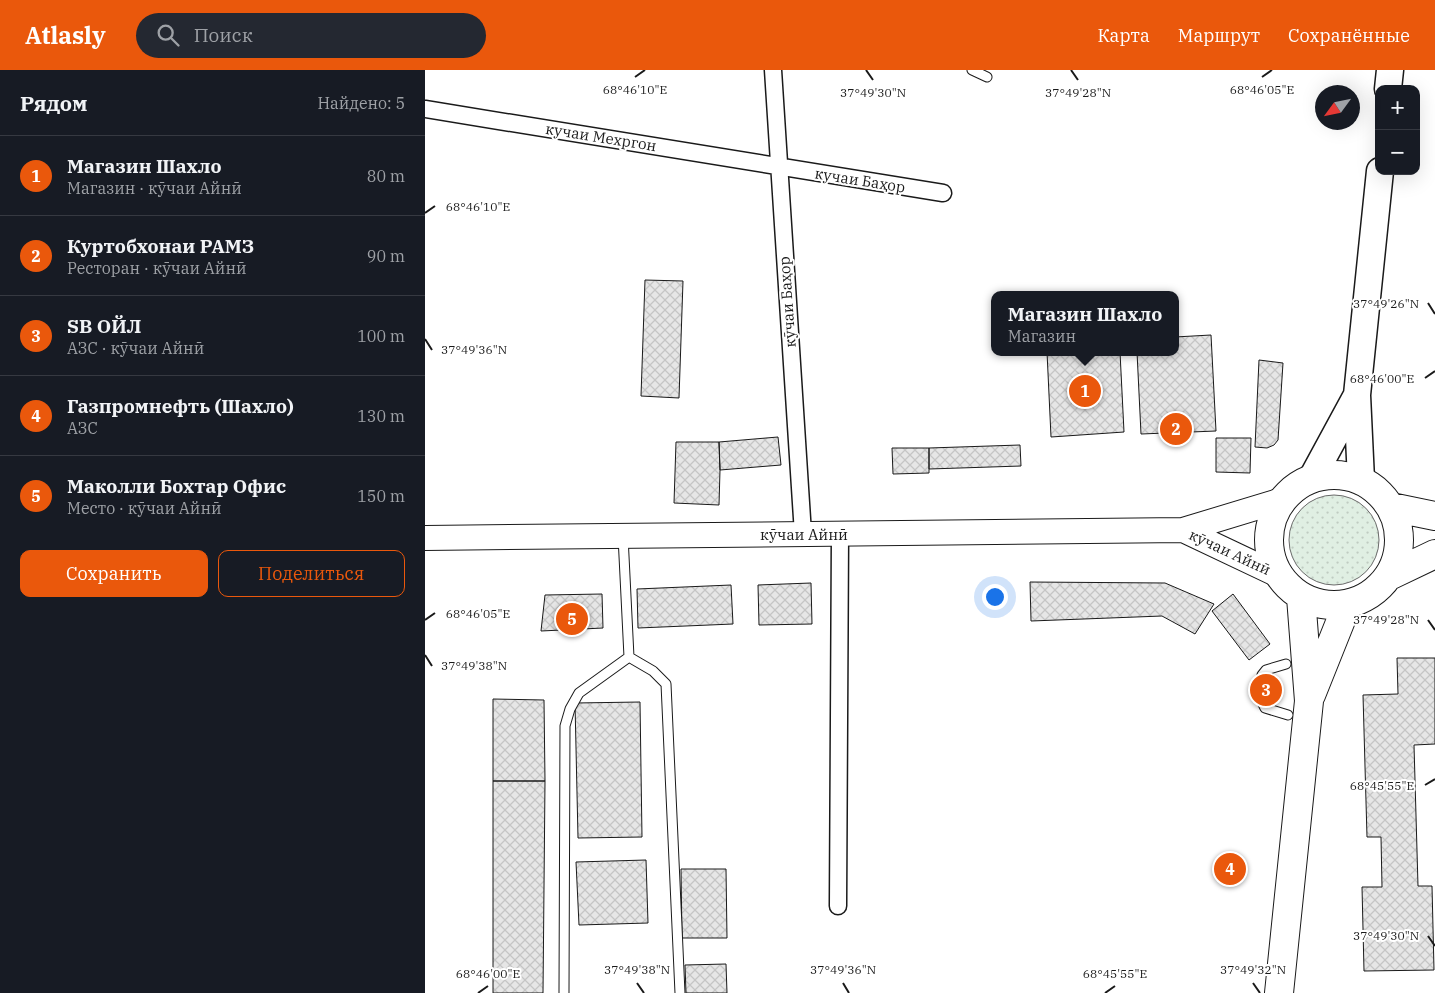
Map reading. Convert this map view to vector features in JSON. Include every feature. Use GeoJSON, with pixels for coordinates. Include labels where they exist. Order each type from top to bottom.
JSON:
{"type":"FeatureCollection","features":[{"type":"Feature","properties":{"kind":"highway"},"geometry":{"type":"LineString","coordinates":[[1389,576],[1399,542],[1391,507],[1378,491],[1361,480],[1337,474],[1312,478],[1295,486],[1282,500],[1268,537],[1278,574],[1288,587],[1301,597],[1323,605],[1347,605],[1371,595],[1389,576],[1435,554]]}},
{"type":"Feature","properties":{"kind":"highway"},"geometry":{"type":"LineString","coordinates":[[1391,507],[1435,516]]}},
{"type":"Feature","properties":{"kind":"highway"},"geometry":{"type":"LineString","coordinates":[[1279,993],[1298,708],[1301,597]]}},
{"type":"Feature","properties":{"kind":"highway"},"geometry":{"type":"LineString","coordinates":[[1298,708],[1347,605]]}},
{"type":"Feature","properties":{"kind":"main road"},"geometry":{"type":"LineString","coordinates":[[1388,85],[1390,70]]}},
{"type":"Feature","properties":{"kind":"main road"},"geometry":{"type":"LineString","coordinates":[[1361,480],[1357,395],[1380,175]]}},
{"type":"Feature","properties":{"kind":"main road"},"geometry":{"type":"LineString","coordinates":[[1312,478],[1357,395]]}},
{"type":"Feature","properties":{"kind":"main road","name":"кӯчаи Айнӣ"},"geometry":{"type":"LineString","coordinates":[[425,538],[1183,530],[1282,500]]}},
{"type":"Feature","properties":{"kind":"main road","name":"кӯчаи Айнӣ"},"geometry":{"type":"LineString","coordinates":[[1183,530],[1278,574]]}},
{"type":"Feature","properties":{"kind":"street","name":"кӯчаи Баҳор"},"geometry":{"type":"LineString","coordinates":[[773,70],[803,534]]}},
{"type":"Feature","properties":{"kind":"street","name":"кучаи Мехргон"},"geometry":{"type":"LineString","coordinates":[[425,109],[778,166]]}},
{"type":"Feature","properties":{"kind":"street","name":"кучаи Баҳор"},"geometry":{"type":"LineString","coordinates":[[778,166],[943,193]]}},
{"type":"Feature","properties":{"kind":"street"},"geometry":{"type":"LineString","coordinates":[[838,906],[840,534]]}},
{"type":"Feature","properties":{"kind":"lane"},"geometry":{"type":"LineString","coordinates":[[972,70],[987,77]]}},
{"type":"Feature","properties":{"kind":"lane"},"geometry":{"type":"LineString","coordinates":[[623,536],[629,658]]}},
{"type":"Feature","properties":{"kind":"lane"},"geometry":{"type":"LineString","coordinates":[[564,993],[565,726],[570,709],[579,693],[629,658]]}},
{"type":"Feature","properties":{"kind":"lane"},"geometry":{"type":"LineString","coordinates":[[629,658],[653,671],[666,684],[680,993]]}},
{"type":"Feature","properties":{"kind":"lane"},"geometry":{"type":"LineString","coordinates":[[1286,664],[1265,670],[1262,675],[1261,700],[1265,708],[1298,708]]}},
{"type":"Feature","properties":{"kind":"green space"},"geometry":{"type":"Polygon","coordinates":[[[1334,495],[1351,498],[1366,508],[1376,523],[1379,540],[1376,557],[1366,572],[1351,582],[1334,585],[1317,582],[1302,572],[1292,557],[1289,540],[1292,523],[1302,508],[1317,498],[1334,495]]]}},
{"type":"Feature","properties":{"kind":"building"},"geometry":{"type":"Polygon","coordinates":[[[645,280],[683,281],[679,398],[641,396],[645,280]]]}},
{"type":"Feature","properties":{"kind":"building"},"geometry":{"type":"Polygon","coordinates":[[[1211,335],[1216,431],[1141,434],[1137,356],[1179,356],[1179,337],[1211,335]]]}},
{"type":"Feature","properties":{"kind":"building"},"geometry":{"type":"Polygon","coordinates":[[[1047,356],[1120,356],[1124,432],[1051,437],[1047,356]]]}},
{"type":"Feature","properties":{"kind":"building"},"geometry":{"type":"Polygon","coordinates":[[[1259,360],[1283,363],[1278,440],[1274,445],[1267,448],[1255,447],[1259,360]]]}},
{"type":"Feature","properties":{"kind":"building"},"geometry":{"type":"Polygon","coordinates":[[[778,437],[781,465],[720,470],[719,442],[778,437]]]}},
{"type":"Feature","properties":{"kind":"building"},"geometry":{"type":"Polygon","coordinates":[[[1216,438],[1251,438],[1250,473],[1216,472],[1216,438]]]}},
{"type":"Feature","properties":{"kind":"building"},"geometry":{"type":"Polygon","coordinates":[[[676,442],[719,442],[719,505],[674,503],[676,442]]]}},
{"type":"Feature","properties":{"kind":"building"},"geometry":{"type":"Polygon","coordinates":[[[1020,445],[1021,466],[929,469],[929,448],[1020,445]]]}},
{"type":"Feature","properties":{"kind":"building"},"geometry":{"type":"Polygon","coordinates":[[[892,448],[929,448],[929,473],[893,474],[892,448]]]}},
{"type":"Feature","properties":{"kind":"building"},"geometry":{"type":"Polygon","coordinates":[[[1030,582],[1165,583],[1214,604],[1195,634],[1162,616],[1031,621],[1030,582]]]}},
{"type":"Feature","properties":{"kind":"building"},"geometry":{"type":"Polygon","coordinates":[[[811,583],[812,624],[759,625],[758,585],[811,583]]]}},
{"type":"Feature","properties":{"kind":"building"},"geometry":{"type":"Polygon","coordinates":[[[731,585],[733,624],[638,628],[637,589],[731,585]]]}},
{"type":"Feature","properties":{"kind":"building"},"geometry":{"type":"Polygon","coordinates":[[[602,594],[603,628],[541,631],[545,595],[602,594]]]}},
{"type":"Feature","properties":{"kind":"building"},"geometry":{"type":"Polygon","coordinates":[[[1233,594],[1270,644],[1249,660],[1212,611],[1233,594]]]}},
{"type":"Feature","properties":{"kind":"building"},"geometry":{"type":"Polygon","coordinates":[[[1397,658],[1435,658],[1435,744],[1414,745],[1418,886],[1432,886],[1434,970],[1364,971],[1362,887],[1382,887],[1381,837],[1367,837],[1363,695],[1398,694],[1397,658]]]}},
{"type":"Feature","properties":{"kind":"building"},"geometry":{"type":"Polygon","coordinates":[[[493,699],[544,700],[545,781],[493,781],[493,699]]]}},
{"type":"Feature","properties":{"kind":"building"},"geometry":{"type":"Polygon","coordinates":[[[640,702],[642,837],[578,838],[575,703],[640,702]]]}},
{"type":"Feature","properties":{"kind":"building"},"geometry":{"type":"Polygon","coordinates":[[[493,781],[545,781],[543,993],[493,993],[493,781]]]}},
{"type":"Feature","properties":{"kind":"building"},"geometry":{"type":"Polygon","coordinates":[[[646,860],[648,923],[579,925],[576,862],[646,860]]]}},
{"type":"Feature","properties":{"kind":"building"},"geometry":{"type":"Polygon","coordinates":[[[681,869],[726,869],[727,938],[682,938],[681,869]]]}},
{"type":"Feature","properties":{"kind":"building"},"geometry":{"type":"Polygon","coordinates":[[[726,964],[727,993],[686,993],[685,965],[726,964]]]}},
{"type":"Feature","properties":{"kind":"place","name":"Магазин Шахло"},"geometry":{"type":"Point","coordinates":[1085,391]}},
{"type":"Feature","properties":{"kind":"place","name":"Куртобхонаи РАМЗ"},"geometry":{"type":"Point","coordinates":[1176,429]}},
{"type":"Feature","properties":{"kind":"place","name":"Маколли Бохтар Офис"},"geometry":{"type":"Point","coordinates":[572,619]}},
{"type":"Feature","properties":{"kind":"place","name":"SB ОЙЛ"},"geometry":{"type":"Point","coordinates":[1266,690]}},
{"type":"Feature","properties":{"kind":"place","name":"Газпромнефть (Шахло)"},"geometry":{"type":"Point","coordinates":[1230,869]}}]}
